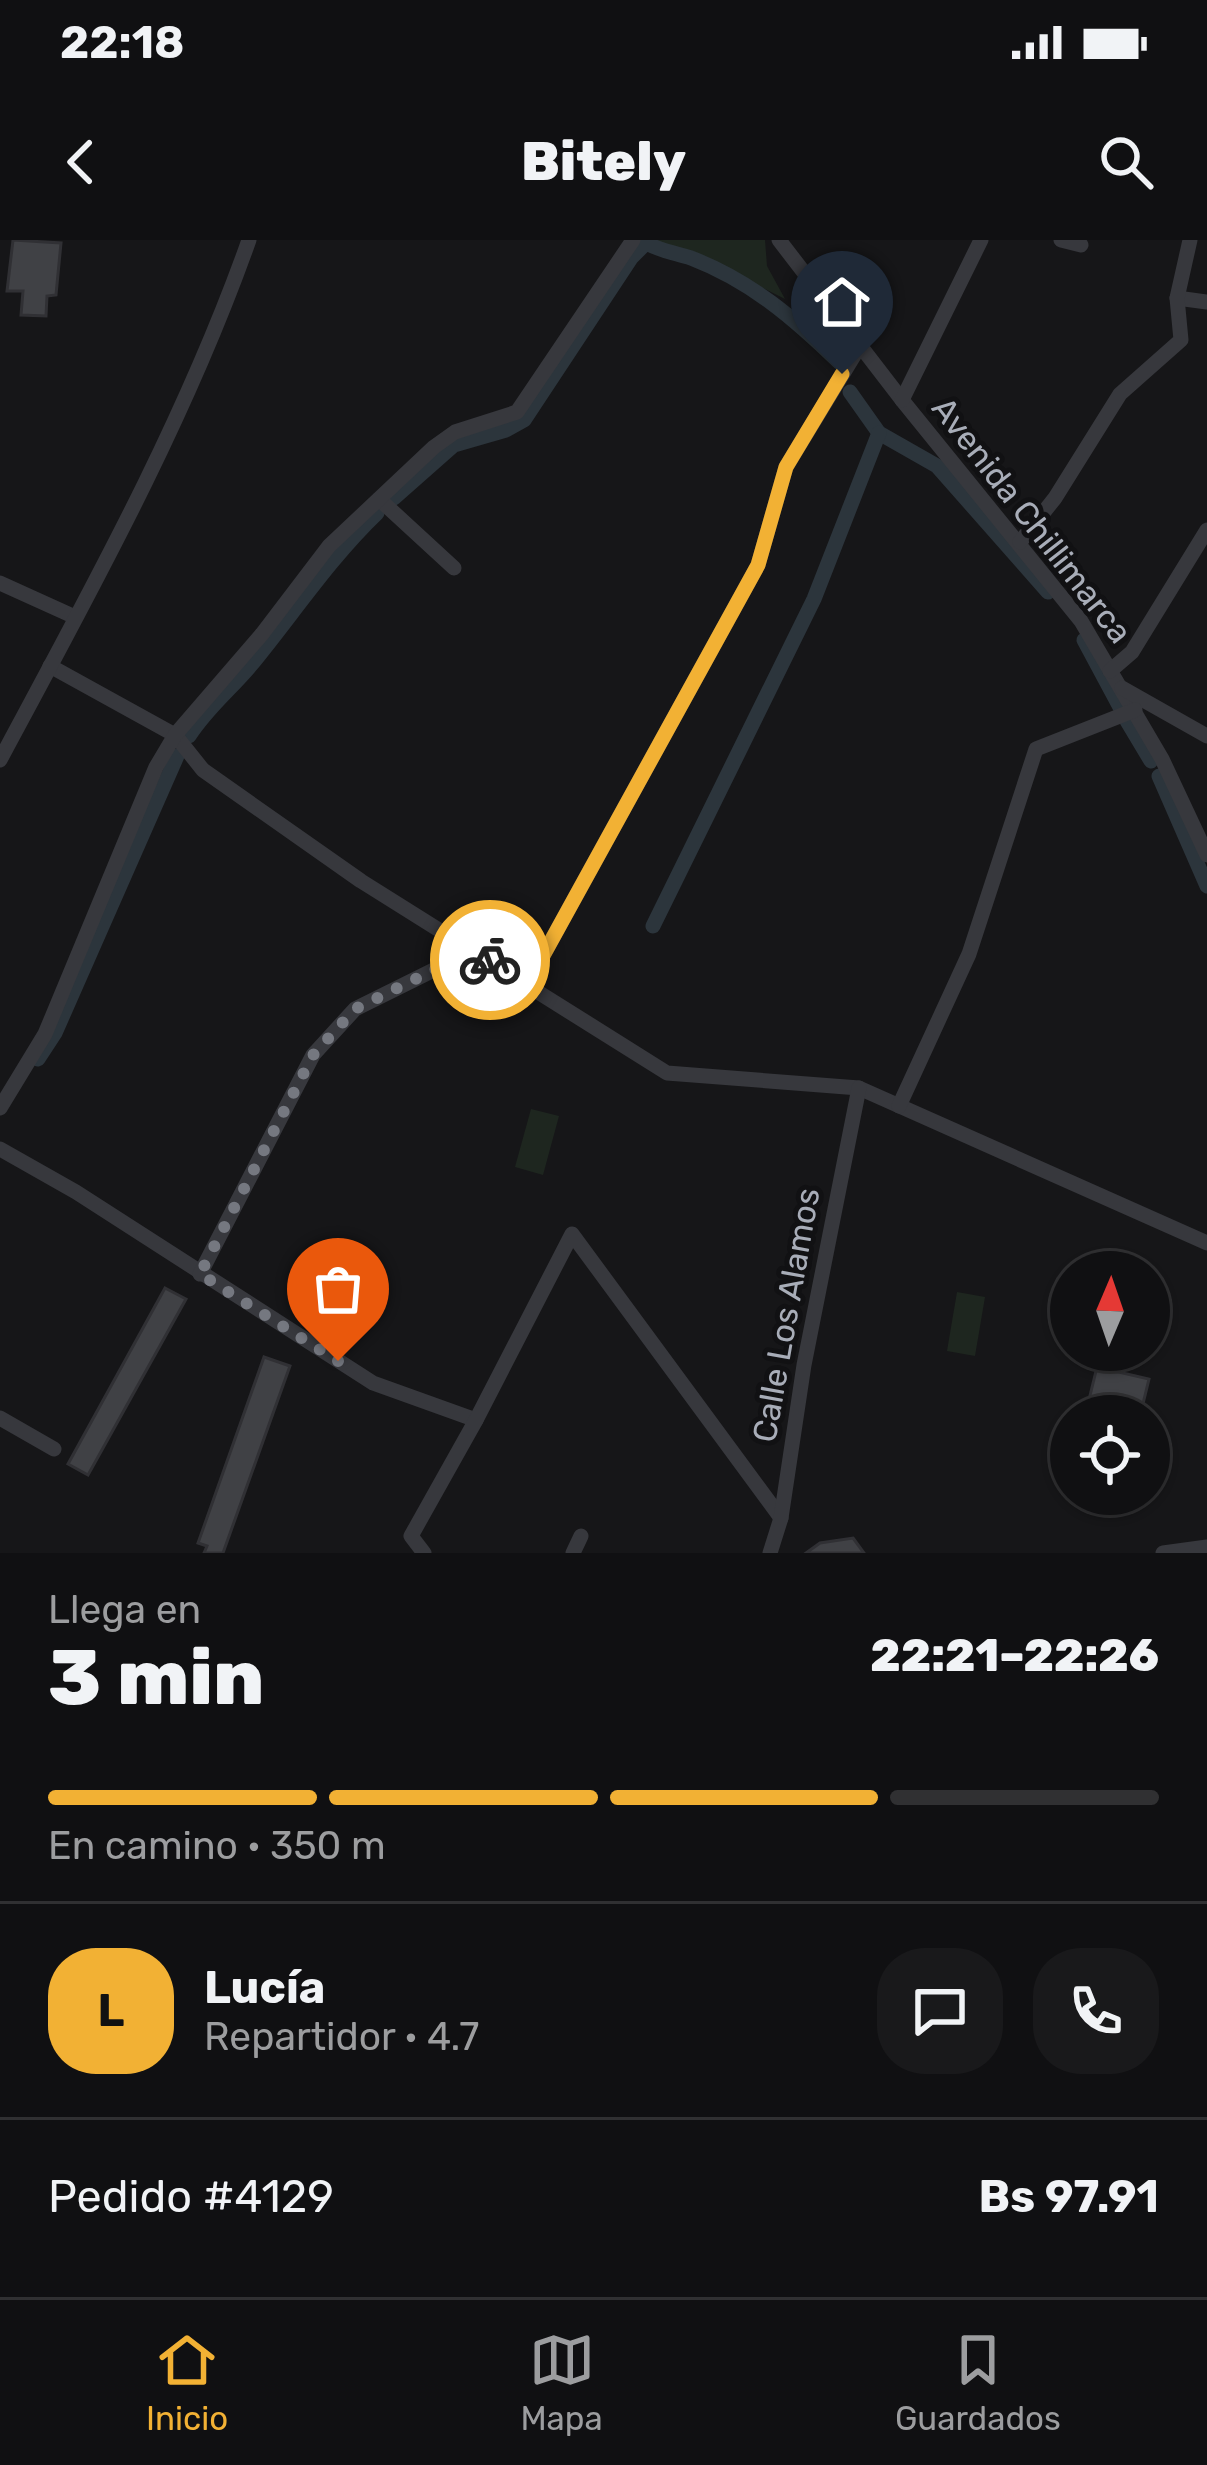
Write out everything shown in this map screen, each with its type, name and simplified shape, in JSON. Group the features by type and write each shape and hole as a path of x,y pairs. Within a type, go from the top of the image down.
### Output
{"street":[{"path":"0,760 151,469 229,299 250,240"},
{"path":"0,1108 45,1034 156,767 175,735 262,634 328,546 455,432 517,412 633,240"},
{"name":"Avenida Chillimarca","path":"779,240 1081,621 1135,710 1207,855"},
{"path":"902,400 981,240"},
{"path":"1061,240 1081,245"},
{"path":"1019,542 1055,498 1120,394 1181,340 1177,298 1190,240"},
{"path":"1177,298 1207,302"},
{"path":"528,983 758,565 786,467 861,344"},
{"path":"379,499 454,568"},
{"path":"1111,671 1132,652 1207,530"},
{"path":"0,583 75,617"},
{"path":"50,666 175,735 203,770 361,881 667,1073 860,1088 1207,1243"},
{"path":"1122,688 1207,736"},
{"path":"899,1106 969,954 1036,748 1135,710"},
{"path":"200,1274 313,1055 355,1009 474,950"},
{"name":"Calle Los Alamos","path":"770,1553 781,1518 804,1365 860,1088"},
{"path":"0,1149 76,1192 373,1383 476,1420"},
{"path":"424,1553 411,1536 572,1234 781,1518"},
{"path":"0,1418 54,1449"},
{"path":"572,1553 581,1536"},
{"path":"1163,1553 1207,1547"}],"shaded area":[{"path":"653,240 765,240 767,266 785,299 690,252"},
{"path":"531,1109 559,1116 543,1175 515,1167"},
{"path":"957,1292 985,1297 975,1356 947,1351"}],"building":[{"path":"13,240 61,243 56,295 47,296 46,316 21,315 23,291 7,291"},
{"path":"165,1288 186,1299 88,1475 68,1464"},
{"path":"264,1357 290,1366 223,1553 204,1553 207,1546 198,1543"},
{"path":"1096,1371 1149,1379 1145,1395 1090,1395"},
{"path":"853,1538 864,1553 806,1553 820,1543"}],"waterway":[{"path":"394,498 454,445 524,420 631,258 646,243 713,267 753,290 840,363"},
{"path":"850,392 879,433 937,466 1048,592"},
{"path":"653,926 814,599 879,433"},
{"path":"189,736 377,513"},
{"path":"1084,640 1121,709"},
{"path":"1127,721 1151,761"},
{"path":"38,1059 55,1033 177,756"},
{"path":"1159,776 1207,886"}],"way so far":[{"path":"338,1361 200,1274 313,1055 355,1009 474,950 490,960"}],"route":[{"path":"490,960 528,983 758,565 786,467 842,374"}]}
